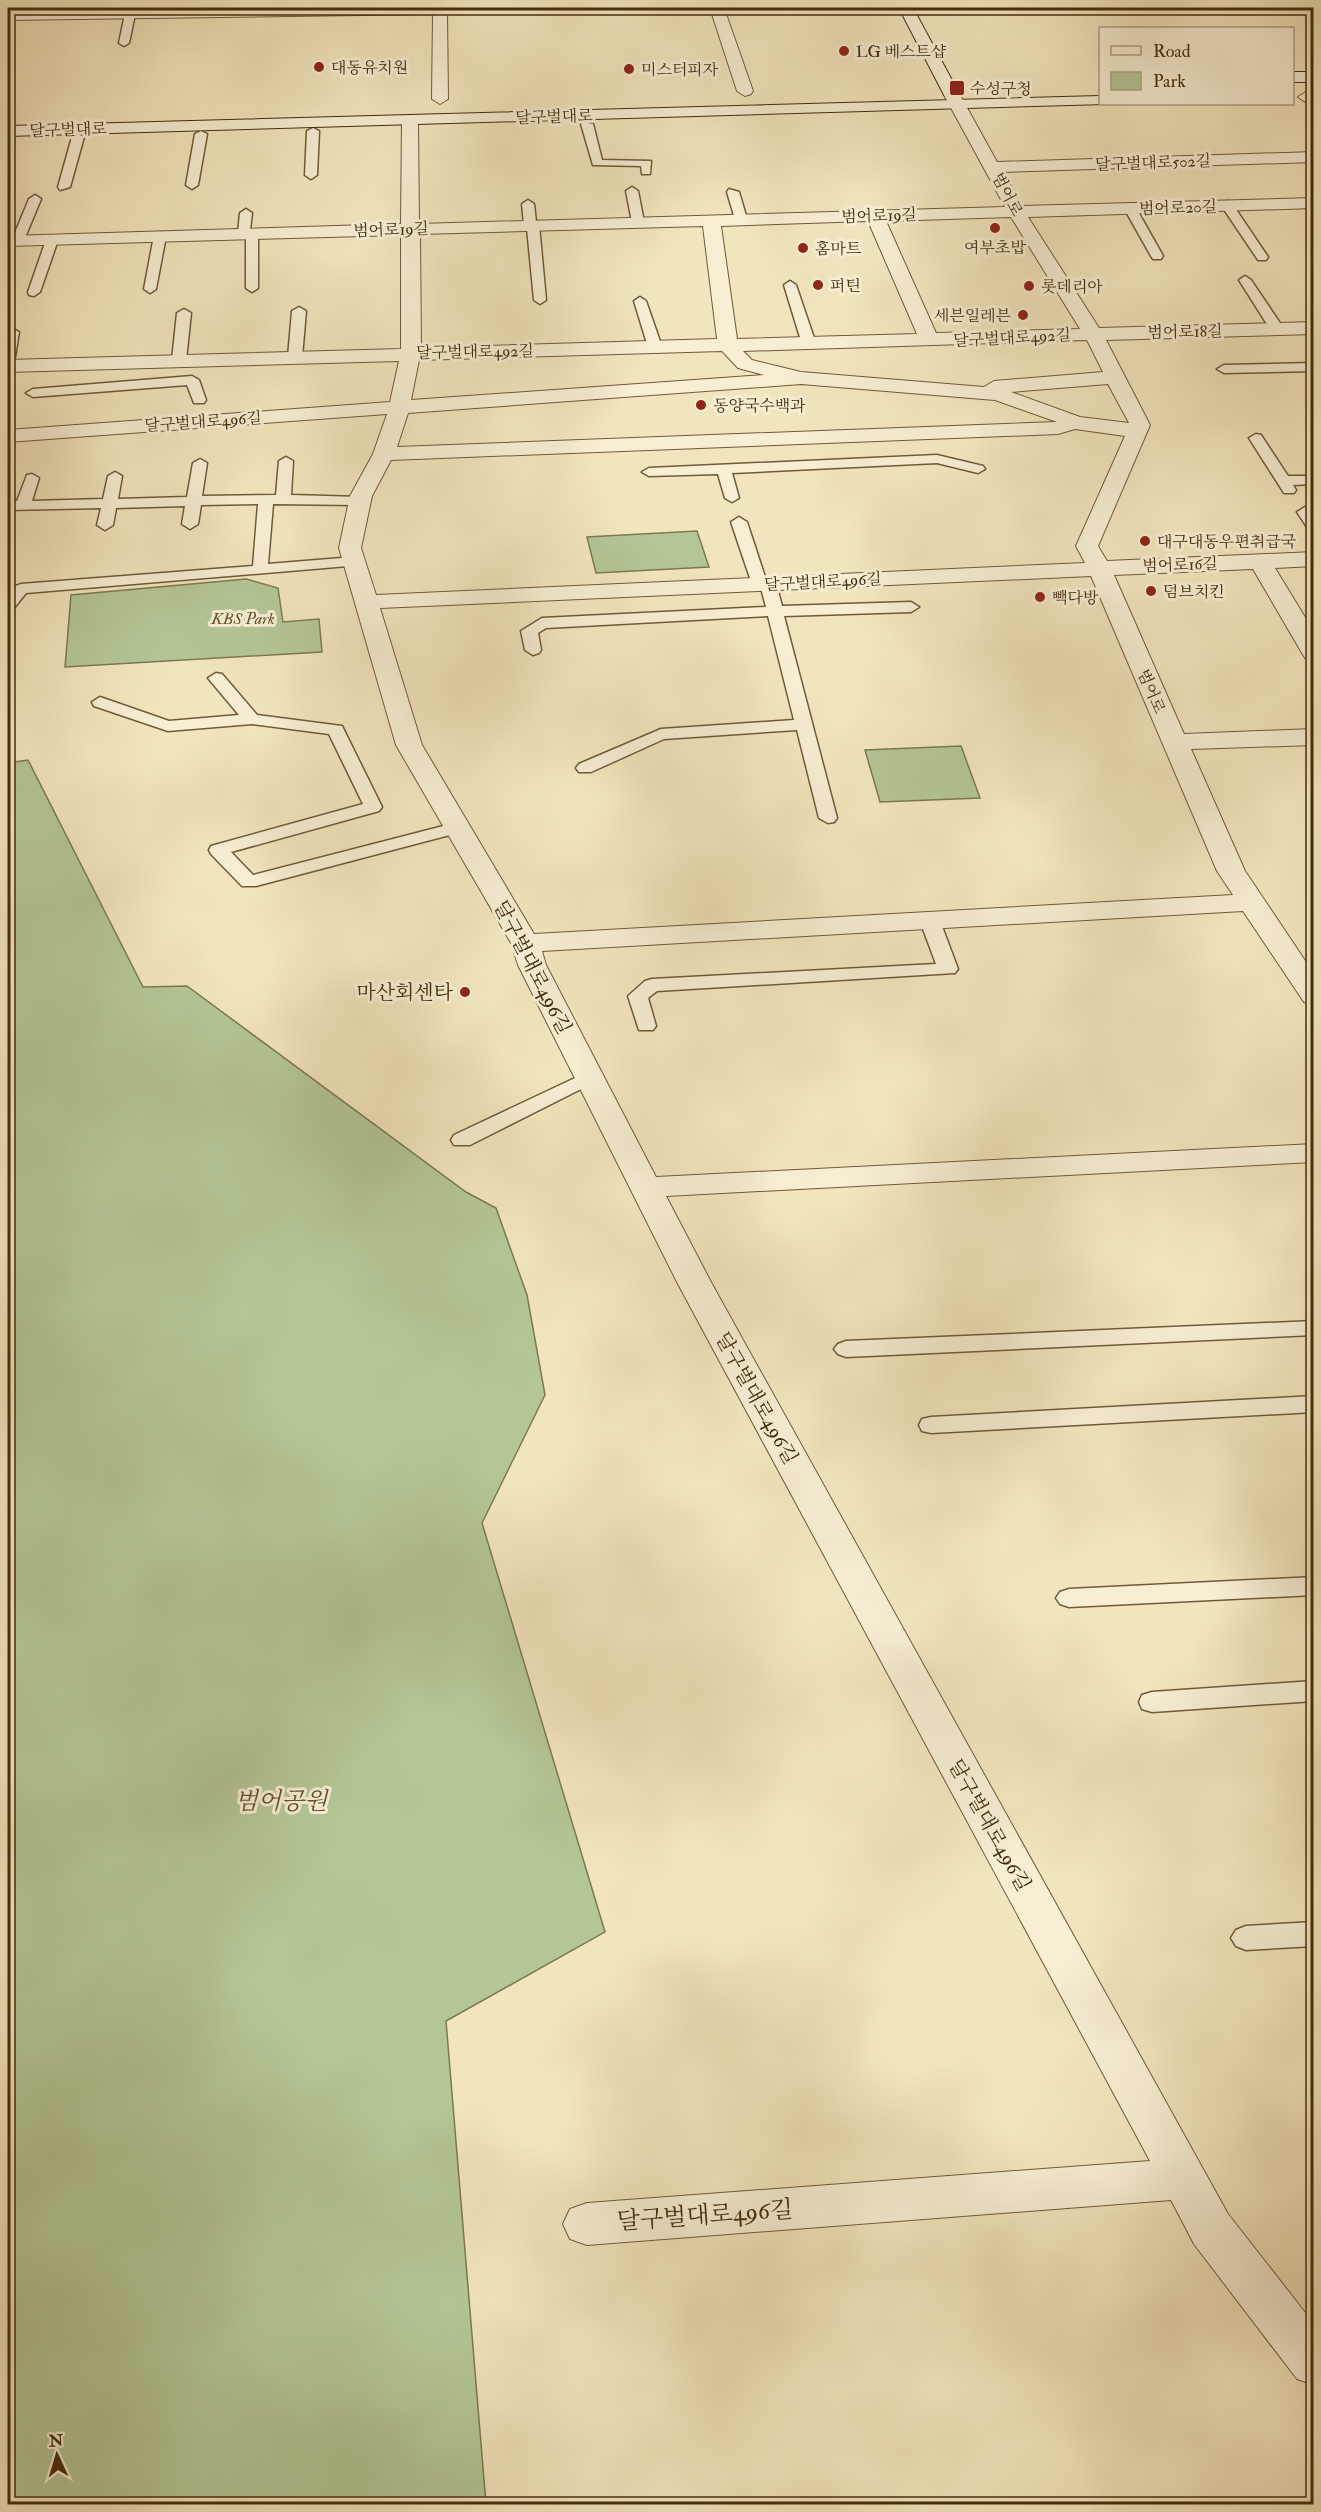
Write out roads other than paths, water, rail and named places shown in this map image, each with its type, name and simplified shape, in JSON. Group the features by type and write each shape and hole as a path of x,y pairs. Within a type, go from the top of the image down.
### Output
{"street":[{"name":"달구벌대로496길","path":"440,8 432,104 409,228 411,353 399,408 384,454 360,501 350,548 409,745 455,828 525,943 532,965 694,1284 1183,2179 1211,2229 1314,2363"},
{"path":"8,16 273,9 499,8"},
{"path":"717,8 737,75 745,91"},
{"name":"범어로","path":"906,8 1016,211 1093,334 1140,425 1087,546 1099,567 1173,742 1231,871 1249,902 1313,994"},
{"path":"1294,77 1314,77"},
{"name":"달구벌대로","path":"8,130 432,104 952,91 1099,102"},
{"name":"달구벌대로502길","path":"993,167 1314,157"},
{"name":"범어로20길","path":"1016,211 1314,203"},
{"name":"범어로19길","path":"13,240 1016,211"},
{"name":"달구벌대로492길","path":"874,215 930,341"},
{"path":"711,220 728,346"},
{"name":"범어로18길","path":"1093,334 1314,328"},
{"name":"달구벌대로492길","path":"8,366 411,353 930,341 1093,334"},
{"name":"달구벌대로496길","path":"728,346 745,364 801,378"},
{"path":"973,390 1115,377"},
{"name":"달구벌대로496길","path":"8,436 801,378 973,390 998,394 1067,418 1074,423"},
{"name":"달구벌대로496길","path":"384,454 1058,428 1074,423 1139,431"},
{"name":"범어로16길","path":"1099,567 1314,559"},
{"path":"1260,561 1314,653"},
{"name":"달구벌대로496길","path":"366,602 1099,567"},
{"path":"1173,742 1314,737"},
{"path":"525,943 1249,902"},
{"path":"646,1187 1314,1153"},
{"name":"달구벌대로496길","path":"587,2224 1183,2179"}],"lane":[{"path":"124,43 130,14"},
{"name":"달구벌대로","path":"587,124 597,163 647,163 646,172"},
{"path":"311,175 313,131"},
{"path":"192,185 201,134"},
{"name":"달구벌대로","path":"64,187 78,137"},
{"path":"632,191 638,222"},
{"path":"733,192 741,219"},
{"name":"범어로19길","path":"13,240 34,199"},
{"path":"528,204 540,300"},
{"name":"범어로20길","path":"1227,206 1262,257"},
{"name":"범어로20길","path":"1130,208 1157,256"},
{"path":"246,213 252,288"},
{"path":"150,289 160,236"},
{"path":"34,292 52,240"},
{"path":"1245,280 1277,329"},
{"path":"790,285 809,344"},
{"path":"640,301 654,347"},
{"path":"296,357 299,310"},
{"path":"179,360 184,313"},
{"path":"8,357 12,332"},
{"path":"1224,369 1314,367"},
{"path":"33,393 192,380 199,400"},
{"path":"1256,438 1286,486 1314,480"},
{"path":"649,472 937,459 978,469"},
{"path":"283,500 286,462"},
{"path":"190,524 200,463"},
{"path":"724,469 732,498"},
{"path":"105,525 115,476"},
{"path":"15,506 32,478"},
{"path":"260,570 266,500"},
{"path":"15,506 194,501 360,501"},
{"path":"1305,512 1314,527"},
{"path":"739,522 775,611 828,818"},
{"path":"8,606 21,589 354,562"},
{"path":"533,650 529,631 542,623 775,611 911,607"},
{"path":"216,678 252,719"},
{"path":"100,702 168,726 252,719 336,730 373,807 218,850 249,882 455,828"},
{"path":"585,768 661,734 804,724"},
{"path":"646,1026 638,996 652,985 948,969 930,921"},
{"path":"462,1140 590,1077"},
{"path":"846,1349 1314,1328"},
{"path":"931,1425 1314,1404"},
{"path":"1069,1598 1314,1586"},
{"path":"1152,1702 1314,1691"},
{"path":"1245,1938 1314,1934"}],"place":[{"name":"LG 베스트샵","path":"844,51"},
{"name":"대동유치원","path":"319,67"},
{"name":"미스터피자","path":"629,69"},
{"name":"수성구청","path":"957,88"},
{"name":"여부초밥","path":"995,228"},
{"name":"홈마트","path":"803,248"},
{"name":"퍼틴","path":"818,285"},
{"name":"롯데리아","path":"1029,286"},
{"name":"세븐일레븐","path":"1023,315"},
{"name":"동양국수백과","path":"701,405"},
{"name":"대구대동우편취급국","path":"1145,541"},
{"name":"덤브치킨","path":"1151,591"},
{"name":"빽다방","path":"1040,597"},
{"name":"마산회센타","path":"465,992"}],"park label":[{"name":"KBS Park","path":"243,618"},
{"name":"범어공원","path":"281,1801"}]}
